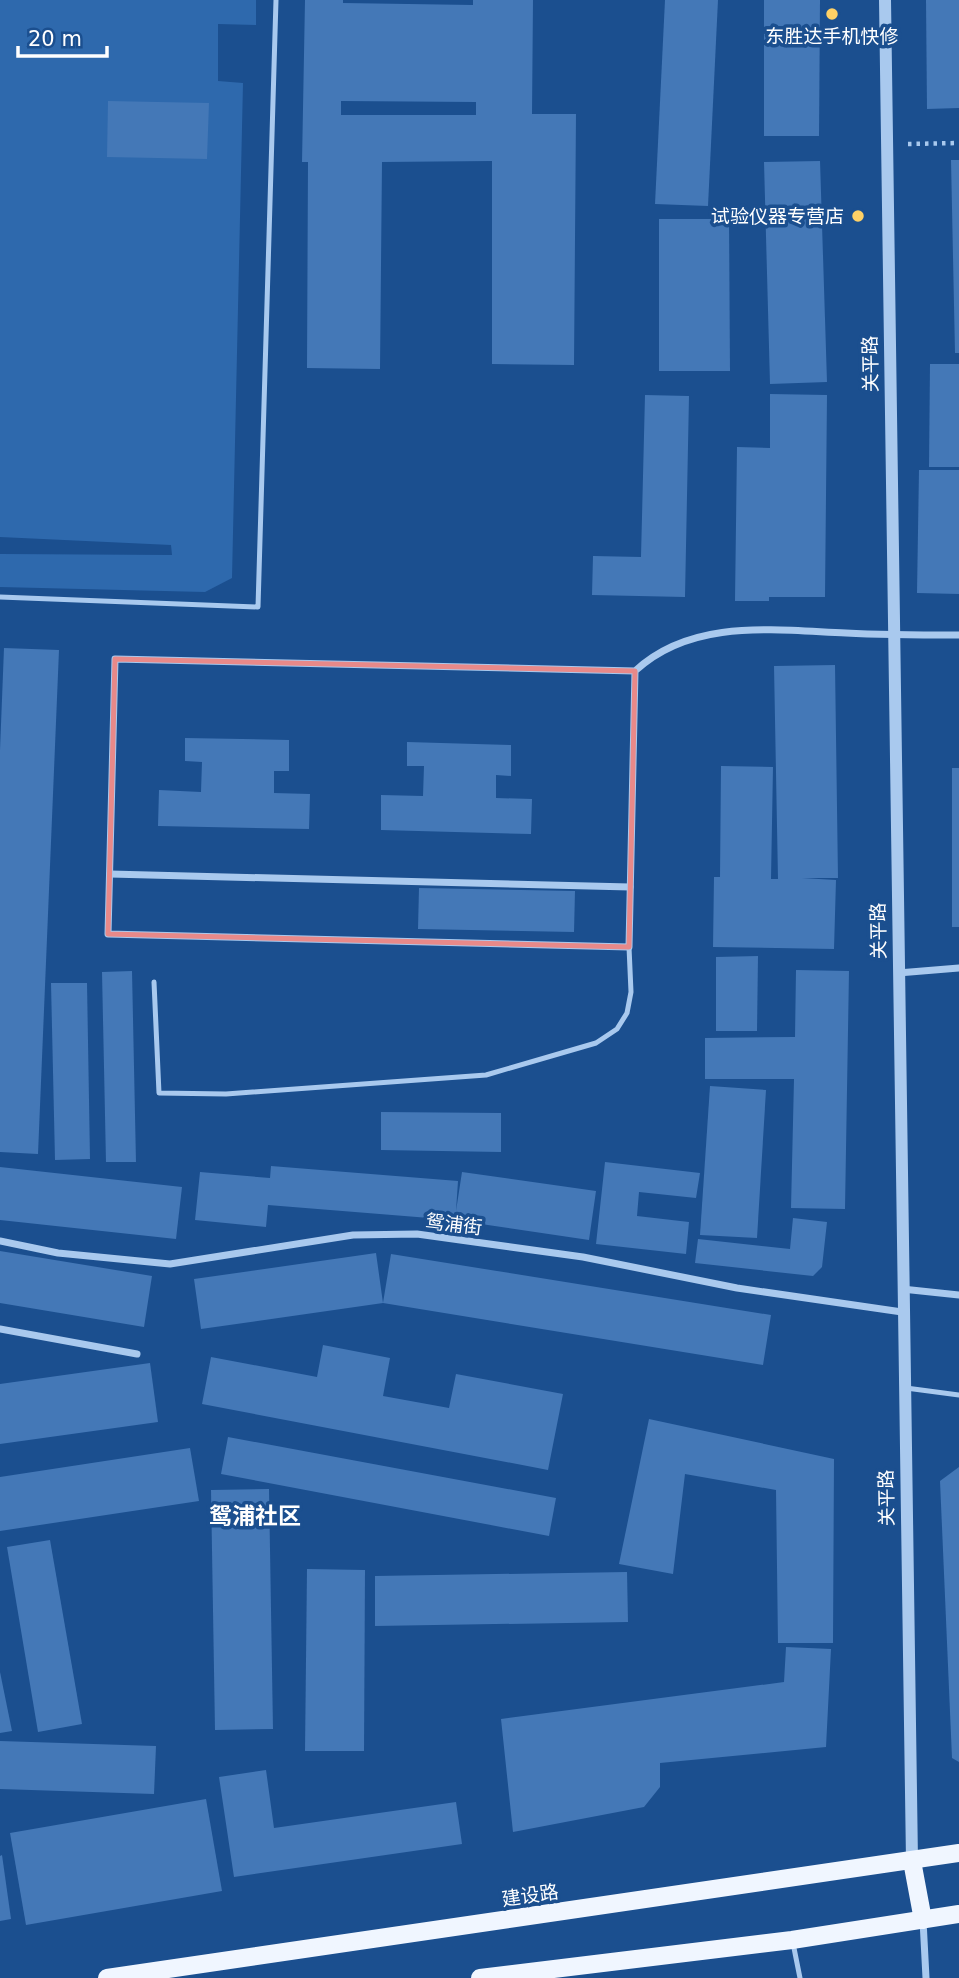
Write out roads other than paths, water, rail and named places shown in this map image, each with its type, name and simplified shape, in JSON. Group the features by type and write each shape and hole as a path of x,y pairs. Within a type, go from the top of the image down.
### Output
{"main road":[{"name":"建设路","path":"107,1978 959,1853"},
{"path":"912,1861 923,1920"},
{"path":"480,1978 792,1940 959,1914"}],"street":[{"name":"关平路","path":"885,0 903,1387 912,1861"},
{"path":"635,671 629,947 108,934 115,659 635,671 652,655 700,636 746,629 959,635"},
{"path":"110,874 630,887"},
{"path":"898,973 959,968"},
{"name":"鸳浦街","path":"0,1241 58,1253 170,1264 353,1235 417,1234 583,1257 737,1288 902,1312"},
{"path":"902,1289 959,1295"},
{"path":"0,1329 136,1354"},
{"path":"923,1920 926,1978"}],"lane":[{"path":"0,597 258,607 276,0"},
{"path":"154,982 159,1093 226,1094 473,1076 486,1075 596,1043 617,1030 627,1013 631,992 629,947"},
{"path":"903,1387 959,1395"},
{"path":"792,1940 800,1978"}],"place":[{"name":"东胜达手机快修","path":"832,14"},
{"name":"试验仪器专营店","path":"858,216"}],"district":[{"name":"鸳浦社区","path":"255,1516"}]}
